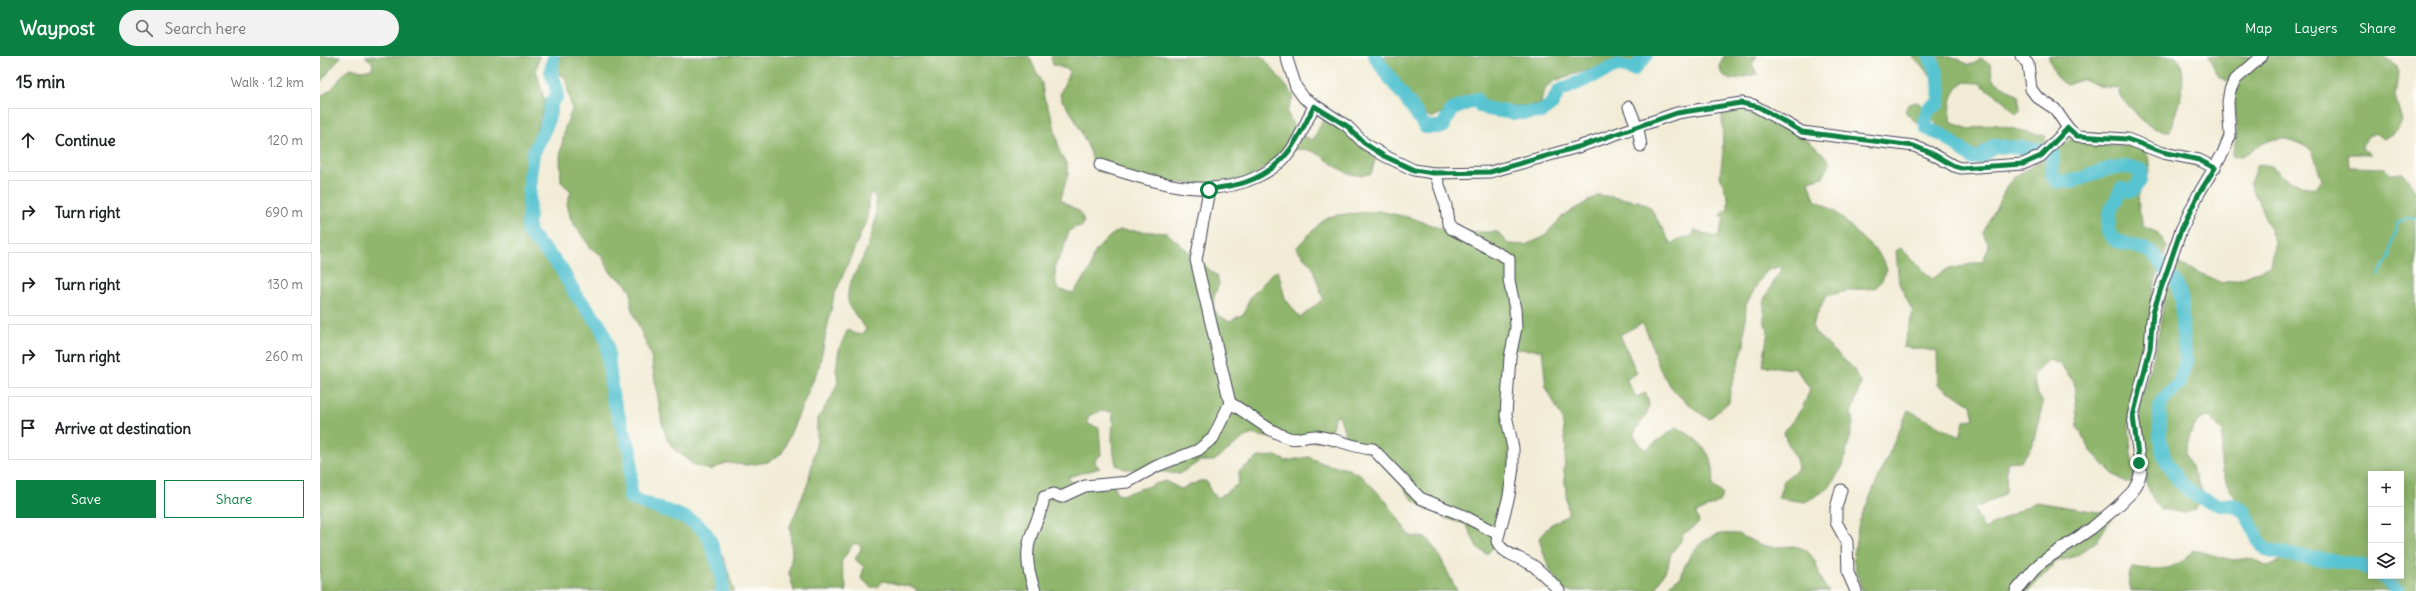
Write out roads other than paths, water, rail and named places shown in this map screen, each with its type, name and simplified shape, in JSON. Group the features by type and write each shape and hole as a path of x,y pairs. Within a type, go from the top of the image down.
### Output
{"street":[{"path":"1286,56 1299,94 1314,106 1344,123 1364,143 1384,156 1414,170 1435,173 1490,172 1578,147 1677,113 1747,103 1802,132 1914,146 1961,168 2023,164 2041,156 2068,128"},
{"path":"2021,56 2028,64 2031,88 2037,97 2055,109 2068,128 2077,136 2127,139 2163,152 2199,160 2215,168"},
{"path":"2016,591 2039,564 2092,528 2133,491 2138,482 2140,471 2133,416 2150,349 2153,312 2175,246 2198,195 2224,153 2231,132 2228,108 2230,90 2235,80 2262,56"},
{"path":"1100,165 1145,179 1186,188 1209,190 1246,182 1270,170 1292,150 1314,106"},
{"path":"1629,107 1637,126 1641,146"},
{"path":"1435,173 1444,200 1448,224 1452,229 1509,259 1509,280 1515,309 1516,328 1510,357 1506,415 1513,448 1513,467 1509,496 1498,534 1499,545 1536,568 1559,591"},
{"path":"1035,591 1027,558 1030,539 1038,521 1044,497 1054,494 1061,497 1085,486 1128,482 1157,466 1198,450 1213,438 1230,403 1196,260 1209,190"},
{"path":"1230,403 1268,428 1288,438 1294,439 1316,436 1360,448 1373,449 1420,498 1462,515 1498,534"},
{"path":"1841,490 1836,508 1836,522 1847,542 1848,573 1856,591"}],"waterway":[{"path":"553,60 554,56"},
{"path":"1375,56 1425,127 1442,127 1452,110 1476,99 1481,106 1488,109 1514,113 1542,112 1552,104 1559,91 1619,65 1633,70 1646,56"},
{"path":"1929,56 1939,79 1940,91 1938,104 1929,108 1925,120 1926,128 1944,136 1972,158 1981,157 1993,146 2038,149 2053,154 2052,176 2056,181 2077,180 2116,167 2128,167 2141,170 2140,181 2132,191 2121,189 2109,214 2108,232 2116,241 2147,250 2155,256 2177,284 2182,300 2182,327 2186,361 2179,384 2163,399 2160,406 2160,438 2164,457 2179,481 2195,496 2220,505 2233,505 2245,512 2259,541 2265,549 2285,554 2361,565 2368,568"},
{"path":"553,60 551,71 557,90 557,96 552,101 547,124 533,154 530,175 528,232 560,267 576,295 601,327 607,343 612,395 631,454 630,497 690,520 705,532 719,566 722,578 722,591"},
{"path":"2378,275 2389,258 2397,223 2409,217 2416,218"},
{"path":"2385,579 2398,591"}]}
